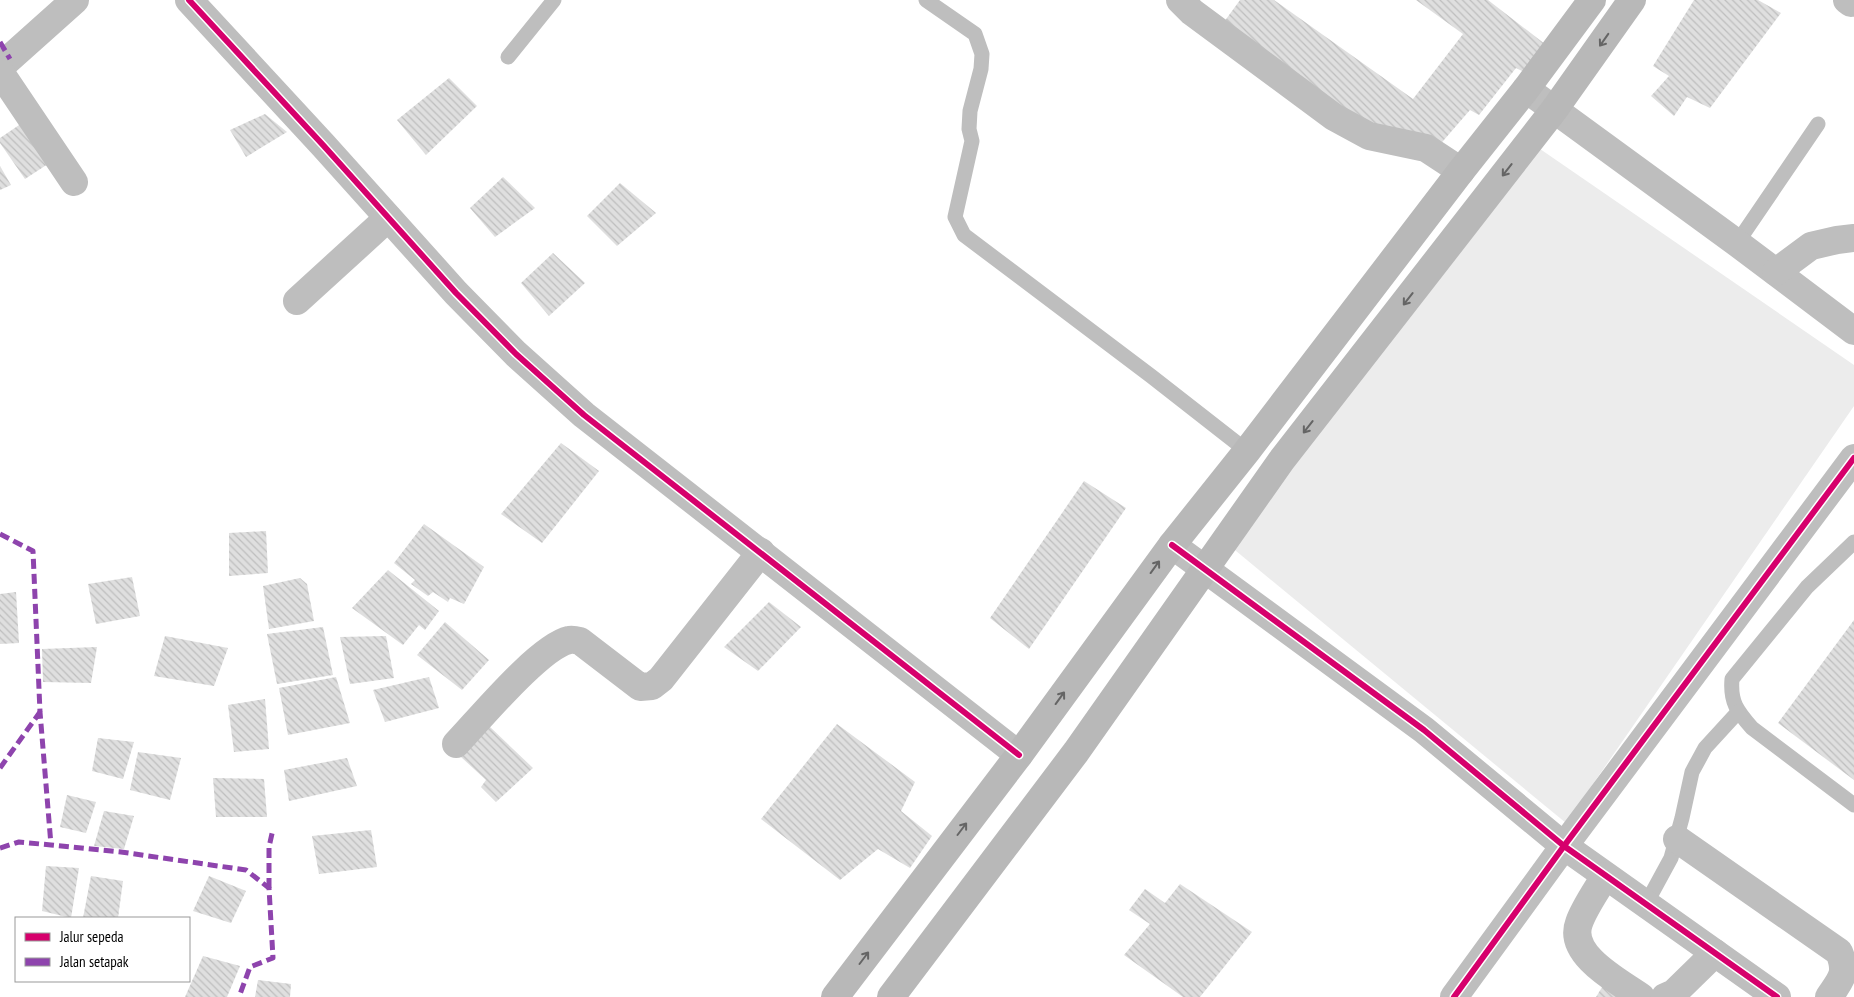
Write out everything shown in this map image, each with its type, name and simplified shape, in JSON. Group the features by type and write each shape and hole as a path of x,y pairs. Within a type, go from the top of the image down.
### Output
{"main road":[{"path":"835,997 1019,755 1172,545 1247,451 1526,89 1592,0"},
{"path":"891,997 1076,752 1281,461 1554,110 1632,0"}],"street":[{"path":"0,67 76,0"},
{"path":"189,0 323,144 456,293 516,354 577,409 1019,755"},
{"path":"1180,0 1192,12 1334,118 1368,136 1426,148 1461,171"},
{"path":"0,72 74,182"},
{"path":"1526,89 1854,331"},
{"path":"297,301 388,218"},
{"path":"1776,272 1811,246 1854,238"},
{"path":"1454,997 1564,846 1854,458"},
{"path":"1172,545 1424,730 1564,846 1777,997"},
{"path":"456,744 532,664 559,644 571,639 580,641 640,687 652,686 661,680 760,552"},
{"path":"1677,839 1839,952 1845,966 1841,980 1829,997"},
{"path":"1605,876 1578,923 1577,935 1582,951 1603,971 1641,997"},
{"path":"1664,997 1674,993 1715,953"}],"lane":[{"path":"508,57 554,0"},
{"path":"926,0 974,34 982,54 981,69 970,111 969,129 972,141 956,217 964,235 1247,451"},
{"path":"1737,243 1818,124"},
{"path":"1854,542 1807,586 1732,680 1731,694 1738,712 1752,728 1854,805"},
{"path":"1646,904 1671,858 1692,772 1705,748 1738,712"}],"shaded area":[{"path":"1527,140 1854,365 1854,406 1566,823 1230,546"}],"building":[{"path":"1240,0 1274,0 1413,99 1463,34 1416,0 1488,0 1550,48 1532,76 1516,68 1479,115 1470,110 1437,148 1377,133 1224,22"},
{"path":"1694,0 1758,0 1781,13 1710,108 1687,97 1674,116 1651,96 1669,76 1653,66"},
{"path":"449,78 477,106 426,155 397,120"},
{"path":"265,114 287,132 246,157 230,130"},
{"path":"25,121 51,162 25,179 0,143 0,138"},
{"path":"0,166 11,185 0,190"},
{"path":"503,177 535,208 495,237 470,208"},
{"path":"620,183 656,213 617,246 587,216"},
{"path":"553,253 585,283 549,316 521,283"},
{"path":"561,443 599,471 542,543 501,514"},
{"path":"1084,481 1126,508 1029,649 990,618"},
{"path":"424,524 484,567 464,604 450,598 448,602 433,592 428,596 411,584 415,580 394,563"},
{"path":"266,531 268,573 229,576 229,533"},
{"path":"388,570 439,611 425,630 419,625 403,645 352,608"},
{"path":"132,577 140,616 96,624 88,584"},
{"path":"300,578 307,584 314,621 269,629 263,586"},
{"path":"16,592 19,643 0,644 0,594"},
{"path":"769,602 801,627 758,671 724,647"},
{"path":"1854,620 1854,780 1778,723"},
{"path":"445,622 489,660 462,690 417,655"},
{"path":"323,627 333,675 277,684 267,634"},
{"path":"165,636 228,648 214,686 154,676"},
{"path":"386,636 394,678 350,684 340,637"},
{"path":"97,647 91,683 43,682 42,649"},
{"path":"336,677 350,723 288,735 279,688"},
{"path":"429,677 439,708 385,722 373,690"},
{"path":"265,699 269,749 234,752 228,705"},
{"path":"837,724 915,782 901,811 932,836 910,868 878,849 840,880 761,819"},
{"path":"489,726 533,768 496,802 481,787 486,780 461,757"},
{"path":"98,738 134,742 123,779 92,771"},
{"path":"138,752 181,758 170,800 130,790"},
{"path":"347,758 357,786 289,801 284,770"},
{"path":"213,778 264,779 267,817 216,817"},
{"path":"67,795 96,802 86,833 60,827"},
{"path":"104,811 134,816 124,849 94,846"},
{"path":"371,830 377,867 319,874 312,836"},
{"path":"46,866 79,868 71,917 42,911"},
{"path":"91,876 123,881 118,917 83,917"},
{"path":"209,876 246,891 231,923 193,911"},
{"path":"1180,884 1252,932 1200,997 1183,997 1124,955 1150,924 1129,910 1145,889 1165,903"},
{"path":"203,956 240,966 227,997 185,997"},
{"path":"258,980 291,984 290,997 255,997"},
{"path":"1604,984 1625,997 1596,997"}],"marked path":[{"path":"0,42 10,59"},
{"path":"0,534 33,551 40,712 51,845"},
{"path":"0,768 40,712"},
{"path":"269,888 269,847 273,829"},
{"path":"0,848 19,842 121,852 246,870 269,888 273,958 250,967 239,997"}],"cycle path":[{"path":"189,0 456,293 516,354 584,415 1019,755"},
{"path":"1454,997 1564,846 1854,458"},
{"path":"1172,545 1424,730 1564,846 1777,997"}]}
